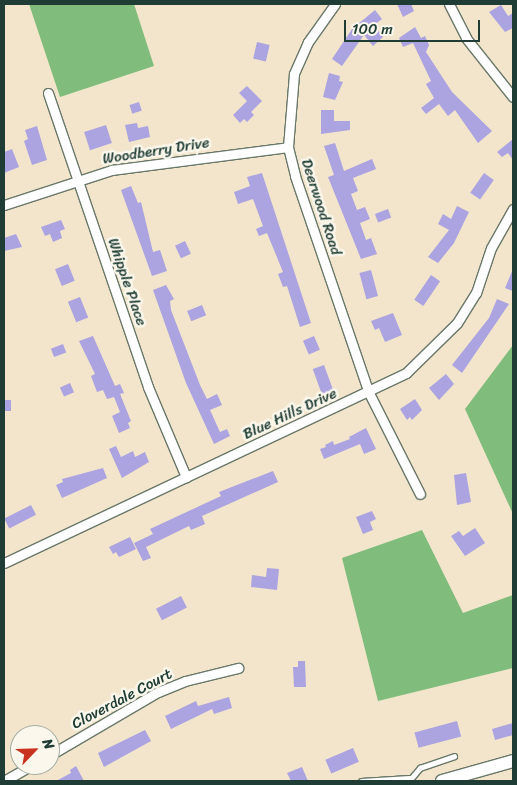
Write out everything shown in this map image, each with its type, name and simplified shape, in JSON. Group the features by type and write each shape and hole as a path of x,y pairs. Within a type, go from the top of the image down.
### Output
{"main road":[{"path":"442,781 477,777 513,761"}],"street":[{"name":"Deerwood Road","path":"335,4 308,42 294,74 288,146 294,176 369,393 420,494"},
{"path":"448,4 466,38 513,97"},
{"name":"Whipple Place","path":"48,93 148,386 186,477"},
{"name":"Woodberry Drive","path":"4,205 112,170 288,146"},
{"name":"Blue Hills Drive","path":"4,563 369,393 406,373 456,323 476,293 491,248 513,209"},
{"name":"Cloverdale Court","path":"60,749 158,692 185,681 238,668"}],"lane":[{"path":"361,781 409,780 420,768 454,756"}],"green space":[{"path":"29,4 134,4 154,66 60,97"},
{"path":"513,345 513,514 465,409"},
{"path":"422,530 463,613 513,595 513,668 378,701 342,558"}],"building":[{"path":"397,4 411,4 414,11 403,17"},
{"path":"501,5 508,16 513,13 513,28 505,32 489,12"},
{"path":"375,10 382,19 374,25 383,37 373,46 364,35 342,66 332,59 352,29"},
{"path":"415,27 421,38 425,36 429,45 426,52 452,92 492,131 478,143 455,110 448,116 439,104 426,114 421,108 434,98 426,84 431,81 413,43 403,47 399,38"},
{"path":"257,42 270,45 266,61 253,59"},
{"path":"329,73 340,76 339,81 343,82 335,100 323,97"},
{"path":"247,86 262,101 251,112 254,115 247,122 244,119 240,123 233,115 247,101 239,93"},
{"path":"139,102 142,111 132,114 129,105"},
{"path":"321,110 334,110 334,121 350,121 350,130 321,134"},
{"path":"137,123 138,128 148,126 150,137 129,142 125,125"},
{"path":"106,125 112,143 90,150 84,132"},
{"path":"37,126 47,160 32,165 24,141 28,139 25,130"},
{"path":"513,139 513,160 508,153 502,157 497,152"},
{"path":"335,143 344,171 372,159 376,169 353,178 358,191 351,194 357,210 365,207 370,219 360,223 366,240 371,238 377,254 361,259 328,177 334,175 324,146"},
{"path":"12,149 19,167 4,173 4,152"},
{"path":"262,173 311,323 300,327 287,286 283,287 278,274 283,272 267,233 259,236 256,229 263,226 253,199 238,204 234,192 250,186 247,177"},
{"path":"484,173 494,180 480,200 470,193"},
{"path":"131,186 138,203 141,202 153,252 160,250 167,271 152,276 121,190"},
{"path":"457,206 469,212 454,243 438,263 428,257 449,230 438,224 443,214 451,219"},
{"path":"388,209 391,217 378,222 375,214"},
{"path":"61,220 65,229 60,231 62,238 53,242 50,234 45,236 41,227"},
{"path":"16,234 22,247 4,251 4,238"},
{"path":"185,241 191,254 181,258 175,246"},
{"path":"68,264 75,281 62,286 55,269"},
{"path":"513,269 513,291 505,288"},
{"path":"371,270 378,296 366,299 359,273"},
{"path":"431,275 440,281 423,306 414,300"},
{"path":"166,285 174,299 170,301 171,310 200,385 207,399 217,394 222,405 210,410 220,432 227,429 230,436 214,444 186,383 153,290"},
{"path":"80,297 88,317 76,322 68,302"},
{"path":"497,299 509,304 462,373 452,365 489,318"},
{"path":"202,305 206,315 191,321 187,311"},
{"path":"393,313 402,335 385,342 379,328 375,330 371,321"},
{"path":"93,336 115,386 120,384 124,393 120,394 131,421 128,423 130,428 119,433 112,416 120,412 114,397 107,399 103,390 97,392 91,376 95,374 79,341"},
{"path":"314,336 320,350 309,354 303,341"},
{"path":"63,344 66,352 54,357 51,349"},
{"path":"324,365 333,390 322,394 313,369"},
{"path":"446,374 454,384 439,400 429,388"},
{"path":"70,383 74,392 64,397 60,387"},
{"path":"415,399 422,410 412,420 410,417 407,420 400,409"},
{"path":"4,400 11,400 11,411 4,411"},
{"path":"366,428 376,449 364,454 360,444 324,459 320,449 326,447 325,445 333,441 334,445 350,439 349,437"},
{"path":"116,446 121,457 133,451 135,457 145,452 149,462 122,478 109,449"},
{"path":"103,468 107,478 62,498 56,485 63,482 62,479"},
{"path":"273,471 278,482 202,516 205,524 191,530 189,526 146,547 151,558 143,561 134,543 153,534 150,529 221,496 219,492"},
{"path":"466,473 471,502 457,505 454,475"},
{"path":"31,505 36,515 9,528 4,519"},
{"path":"372,511 376,519 370,522 373,530 363,534 356,517"},
{"path":"475,528 485,543 465,556 451,536 459,531 463,536"},
{"path":"130,537 136,549 119,557 116,552 113,554 109,547"},
{"path":"267,568 279,569 277,590 251,587 252,575 266,577"},
{"path":"181,596 187,608 162,620 156,609"},
{"path":"298,661 305,661 306,687 294,687 293,667 298,667"},
{"path":"229,697 232,708 214,714 212,709 171,729 165,716 196,701 198,706"},
{"path":"457,721 461,736 419,748 414,732"},
{"path":"513,723 513,735 495,740 492,729"},
{"path":"145,730 151,741 104,767 98,753"},
{"path":"353,748 359,762 331,774 325,760"},
{"path":"76,766 84,781 56,781 71,773 70,770"},
{"path":"302,767 308,781 291,781 287,773"}]}
